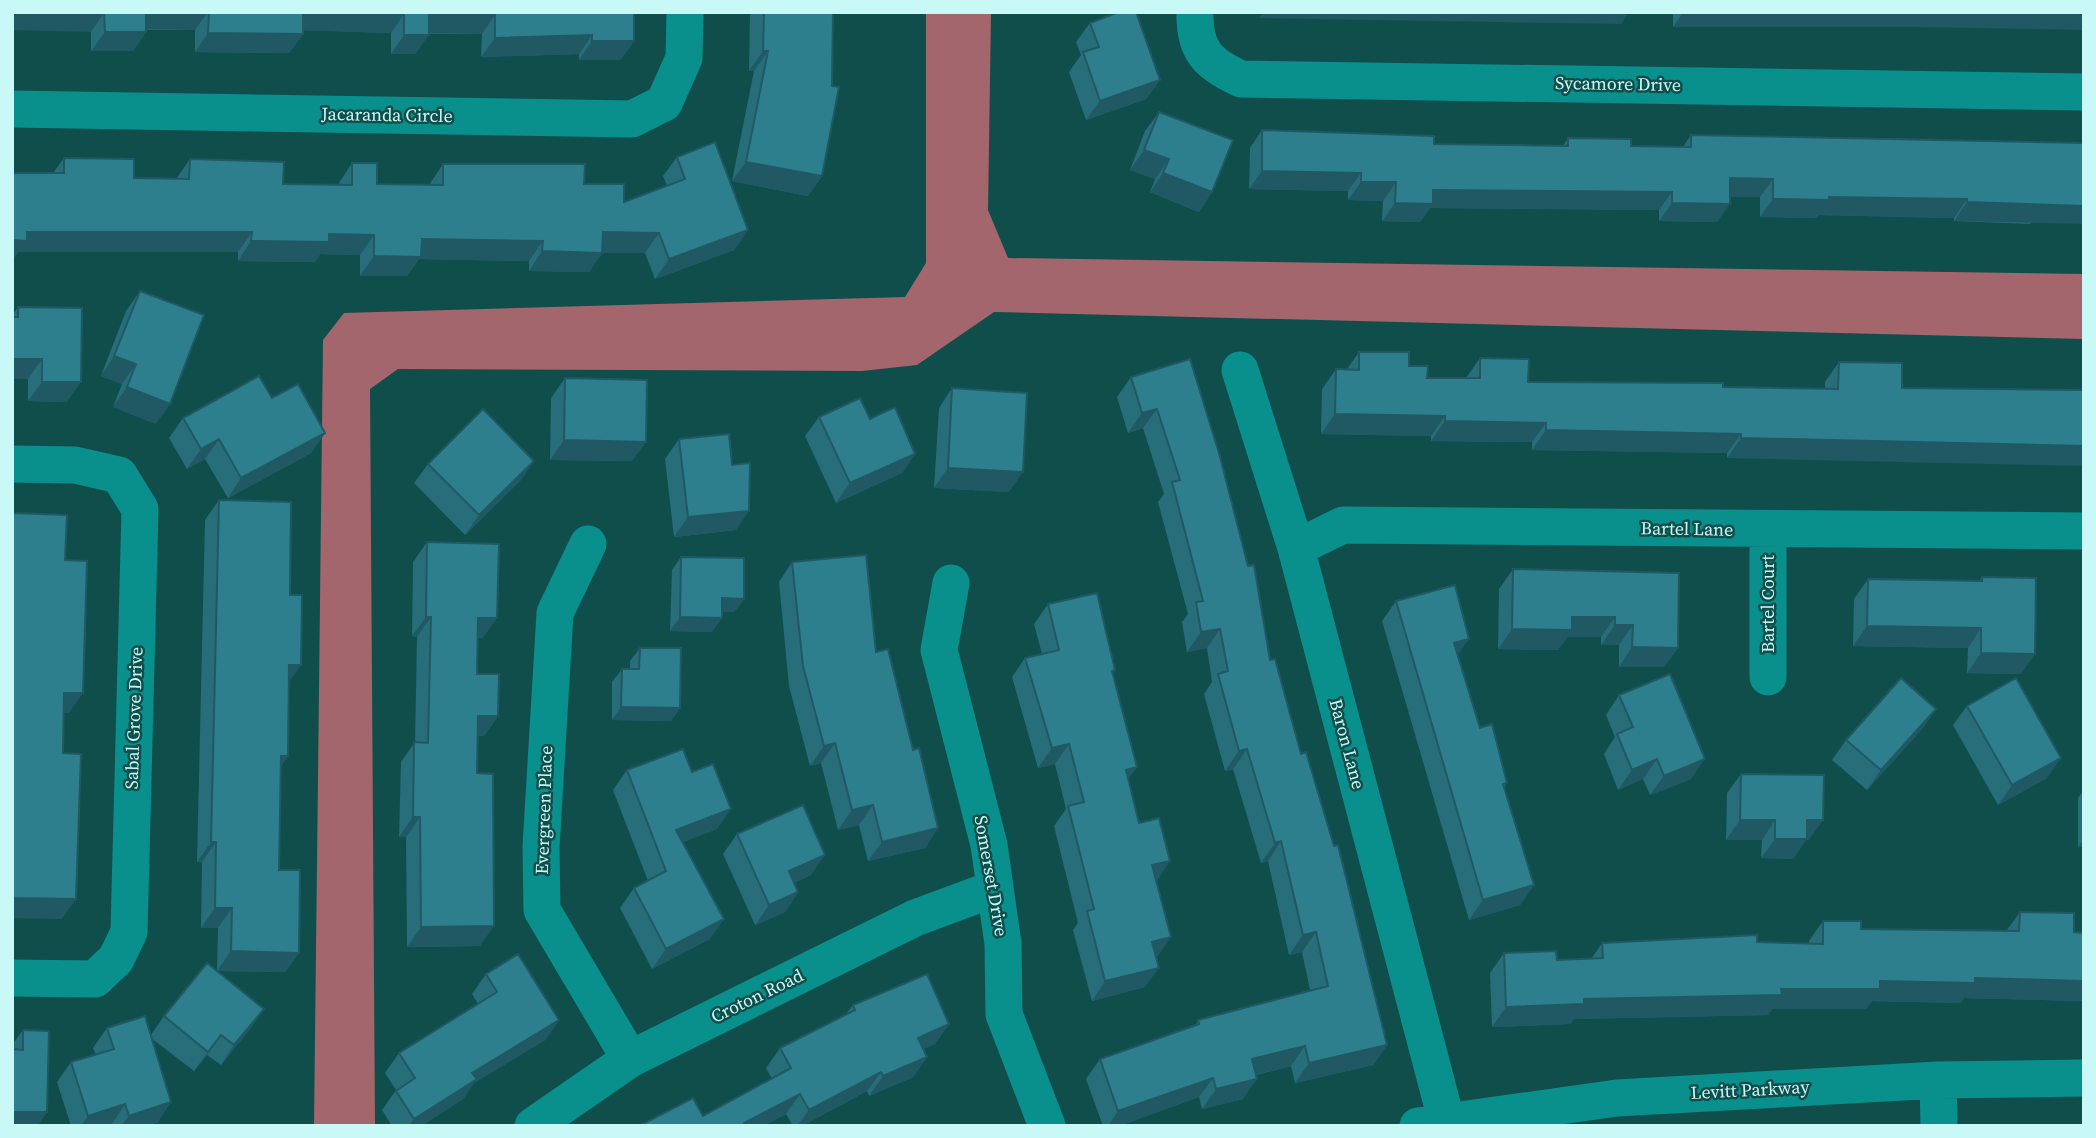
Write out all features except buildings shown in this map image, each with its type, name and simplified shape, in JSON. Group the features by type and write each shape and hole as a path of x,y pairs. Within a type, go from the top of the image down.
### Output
{"street":[{"name":"Jacaranda Circle","path":"12,109 632,119 664,103 684,58 685,12"},
{"name":"Sycamore Drive","path":"1195,12 1195,36 1213,66 1241,79 2084,92"},
{"name":"Baron Lane","path":"1240,370 1296,548 1432,1123"},
{"name":"Sabal Grove Drive","path":"12,464 75,465 119,475 140,509 129,932 116,959 96,979 12,978"},
{"name":"Bartel Lane","path":"1296,548 1343,525 2084,531"},
{"name":"Bartel Court","path":"1768,530 1768,677"},
{"name":"Evergreen Place","path":"588,544 555,613 541,847 542,910 630,1059"},
{"name":"Somerset Drive","path":"951,583 939,650 989,845 993,889 1003,944 1004,1014 1046,1126"},
{"name":"Croton Road","path":"533,1126 630,1059 915,918 993,889"},
{"name":"Levitt Parkway","path":"1432,1123 1616,1098 1938,1080 2084,1078"},
{"path":"1938,1080 1939,1126"}],"shaded area":[{"path":"926,12 991,12 988,210 1008,258 2084,274 2084,339 994,312 917,365 862,371 398,369 370,389 375,1126 314,1126 323,340 344,313 905,297 926,263"}]}
